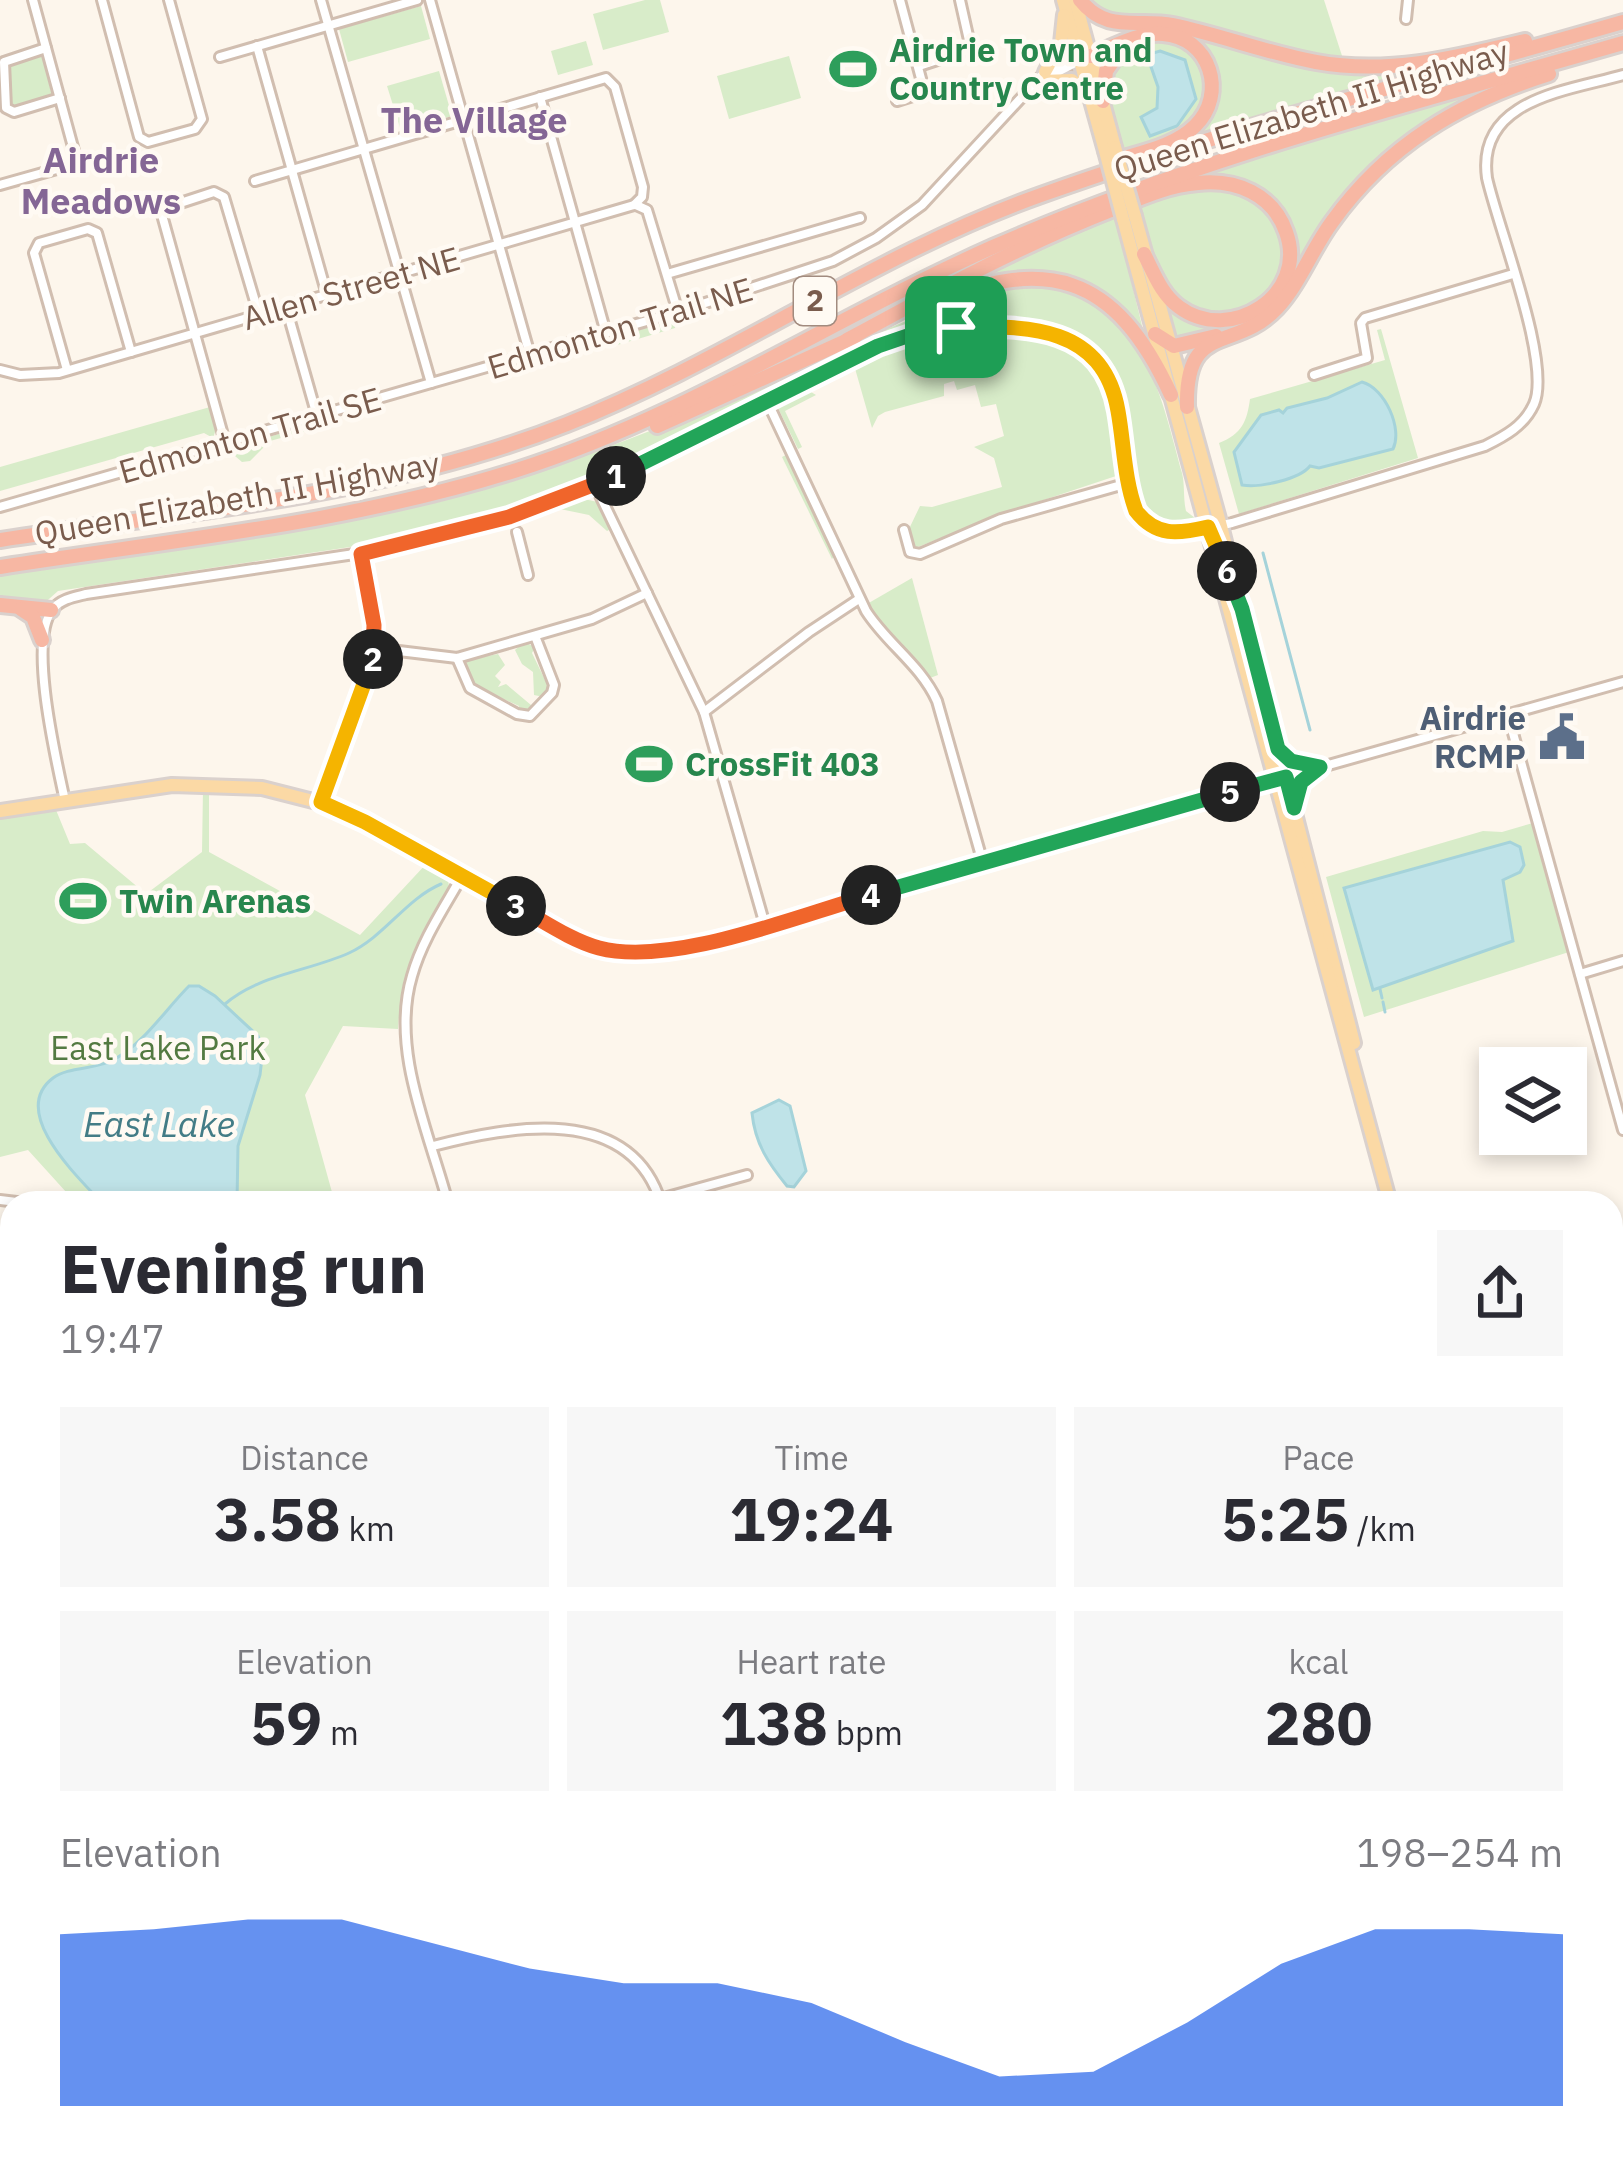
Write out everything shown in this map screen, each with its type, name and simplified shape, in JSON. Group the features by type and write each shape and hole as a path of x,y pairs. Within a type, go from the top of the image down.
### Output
{"highway":[{"path":"1071,1 1107,21 1182,27 1314,61 1389,67 1446,60 1623,20"},
{"name":"Queen Elizabeth II Highway","path":"0,540 343,488 478,454 658,385 976,220 1058,189 1623,20"},
{"path":"1084,55 1146,25"},
{"path":"878,267 974,214 1169,143 1191,130 1204,114 1213,90 1210,70 1187,42 1150,34 1084,55"},
{"path":"1097,103 1109,64 1127,41"},
{"path":"1187,407 1194,359 1212,343 1268,316 1281,303 1352,194 1414,136 1487,95 1623,47"},
{"name":"Queen Elizabeth II Highway","path":"0,567 357,511 537,463 679,405 993,248 1132,192 1218,160 1623,47"},
{"path":"847,340 1033,242 1187,184 1217,182 1257,194 1280,218 1290,245 1288,271 1273,297 1261,309 1227,321 1210,321 1182,309 1169,298 1144,254"},
{"path":"537,463 651,428 990,282 1042,278 1093,294 1126,320 1149,348 1171,395"},
{"path":"1155,334 1169,346 1236,331"},
{"path":"5,606 51,610"},
{"path":"5,606 30,614 42,640"}],"main road":[{"path":"1071,1 1171,395 1242,609 1272,745 1252,786"},
{"path":"1071,1 1063,38 1043,76 1072,80 1097,103"},
{"path":"1129,218 1144,254 1187,407 1387,1191"},
{"path":"1272,745 1291,761 1320,767"},
{"path":"1290,808 1301,782 1320,767"},
{"path":"0,811 207,784 262,788 321,802 365,822 570,935 616,952 676,950 1281,778"},
{"path":"1252,786 1290,808"}],"street":[{"path":"0,185 75,162 32,0"},
{"path":"102,0 139,137 148,142 195,129 202,119 169,0"},
{"path":"321,0 431,383"},
{"path":"220,57 417,0"},
{"path":"430,0 530,355"},
{"path":"897,100 921,91 919,66 900,0"},
{"path":"919,66 971,49 960,0"},
{"path":"1406,19 1408,0"},
{"path":"257,46 328,295"},
{"path":"46,48 4,62 6,107 14,112 60,98"},
{"name":"Edmonton Trail NE","path":"431,383 808,270 876,238 947,182 1028,89 1084,55"},
{"path":"65,801 51,743 42,640 51,610 76,596 361,554 489,522 596,487 878,346 916,333 968,327 1047,331 1087,352 1109,381 1136,511 1149,526 1172,534 1214,526 1485,446 1511,433 1532,410 1539,374 1489,186 1487,151 1496,128 1517,108 1623,75"},
{"path":"255,182 610,79 643,187 634,205 646,210 678,312"},
{"path":"540,97 606,333"},
{"path":"225,442 162,214 167,207 214,193 226,200 259,315"},
{"name":"Allen Street NE","path":"0,370 35,375 68,370 634,205"},
{"name":"Edmonton Trail NE","path":"668,274 860,218"},
{"path":"68,370 34,253 39,243 88,229 98,233 131,352"},
{"path":"1314,375 1366,358 1361,323 1365,318 1513,274"},
{"path":"286,307 317,416"},
{"name":"Edmonton Trail SE","path":"0,507 431,383"},
{"path":"767,401 860,599 883,635 925,676 938,700 982,863"},
{"path":"904,530 910,552 920,554 1000,518 1128,483"},
{"path":"596,487 704,712 765,925"},
{"path":"517,532 528,574"},
{"path":"321,802 364,690 374,648 361,554"},
{"path":"374,648 457,658 592,619 646,593"},
{"path":"704,712 808,632 860,599"},
{"path":"457,658 470,688 526,717 552,693 554,685 535,636"},
{"path":"1281,778 1623,682"},
{"path":"1508,715 1623,1130"},
{"path":"445,1191 407,1048 406,1001 417,959 462,876"},
{"path":"1580,974 1623,961"},
{"path":"433,1146 507,1130 601,1136 635,1156 657,1191"},
{"path":"693,1191 747,1175"}],"green space":[{"path":"660,0 669,32 603,50 593,14"},
{"path":"1090,0 1324,0 1344,62 1124,21"},
{"path":"421,6 430,39 348,62 339,29"},
{"path":"1184,32 1297,60 1459,62 1178,144 1216,92"},
{"path":"1163,36 1199,58 1205,68 1206,92 1197,114 1180,132 1123,151 1110,99 1112,77 1125,49"},
{"path":"586,41 593,65 558,75 551,51"},
{"path":"789,56 801,98 729,119 717,76"},
{"path":"43,57 52,96 12,106 6,68"},
{"path":"439,71 452,116 401,131 387,86"},
{"path":"1499,85 1407,136 1375,164 1281,299 1245,324 1174,340 1159,289 1192,319 1270,306 1294,246 1257,188 1178,182"},
{"path":"1187,188 1236,189 1275,219 1283,239 1283,261 1262,299 1244,311 1222,315 1198,310 1174,296 1158,273 1138,202"},
{"path":"1115,214 1144,334 1124,312 1078,283 947,289"},
{"path":"976,262 978,266 789,363 694,403"},
{"path":"1012,282 1068,289 1095,303 1134,341 1167,417 1182,473 1186,511 1195,518 1188,525 1172,528 1156,523 1145,510 1133,472 1121,393 1093,351 1077,338 1033,322 966,320 923,325 879,339 614,473 476,517 350,547 58,591 40,607 0,601 0,575 315,523 548,467 673,422 913,318"},
{"path":"676,320 675,328 614,346 612,341 616,336"},
{"path":"1381,329 1418,458 1239,514 1219,443 1242,426 1250,399 1385,360 1377,330"},
{"path":"949,335 1033,338 1078,356 1095,373 1108,397 1116,476 913,549 908,531 920,506 932,507 1002,487 994,458 974,447 1004,436 996,404 981,407 975,385 957,390 954,381 944,384 944,396 885,412 872,428 854,365 912,341"},
{"path":"806,389 816,395 785,411 802,447 798,449 778,408"},
{"path":"210,407 216,429 213,438 204,433 0,491 0,467"},
{"path":"309,425 310,430 270,441 250,461 235,456 238,446"},
{"path":"788,454 835,555 832,559 782,457"},
{"path":"579,498 598,502 611,529 607,531 589,515 560,509 561,504"},
{"path":"912,578 938,675 930,678 867,604"},
{"path":"524,642 535,647 532,653 545,680 550,680 551,690 544,697 534,695 533,672 515,650"},
{"path":"498,654 505,665 495,676 501,682 498,687 506,684 531,705 529,714 471,684 466,660"},
{"name":"East Lake Park","path":"203,789 209,789 209,852 360,935 427,863 448,879 449,887 409,973 398,1029 343,1026 305,1095 332,1191 65,1191 28,1150 0,1157 0,818 56,810 70,844 85,843 146,894 202,852"},
{"path":"1533,823 1569,952 1364,1017 1326,877 1483,831 1502,832"}],"water":[{"path":"1160,51 1185,60 1196,99 1177,126 1150,136 1141,117 1157,108 1158,87 1149,61"},
{"path":"1362,382 1378,392 1390,410 1396,431 1393,449 1319,468 1310,466 1279,482 1242,485 1234,452 1261,415 1283,413"},
{"path":"1510,842 1520,847 1524,865 1503,880 1513,941 1373,990 1344,888"},
{"name":"East Lake","path":"189,986 199,986 258,1036 263,1049 260,1075 238,1146 237,1191 91,1191 52,1144 38,1108 41,1092 60,1074 108,1062 145,1035"},
{"path":"779,1100 790,1106 806,1171 794,1187 787,1186 769,1161 752,1113"}],"waterway":[{"path":"1263,553 1310,730"},
{"path":"225,1004 253,986 362,946 441,884"},
{"path":"1380,989 1382,998"},
{"path":"1383,1002 1385,1012"}],"place":[{"name":"Airdrie Town and Country Centre","path":"853,69"},
{"name":"Airdrie RCMP","path":"1562,737"},
{"name":"CrossFit 403","path":"649,764"},
{"name":"Twin Arenas","path":"83,901"}],"district":[{"name":"The Village","path":"474,120"},
{"name":"Airdrie Meadows","path":"101,180"}],"route":[{"path":"956,327 1047,331 1079,346 1102,368 1117,401 1136,511 1149,526 1164,532 1208,527 1242,609 1278,749 1291,761 1320,767 1301,782 1294,808 1286,777 684,949 646,954 590,945 321,802 372,662 374,625 361,554 509,517 596,487 878,346 916,333 956,327"}]}
